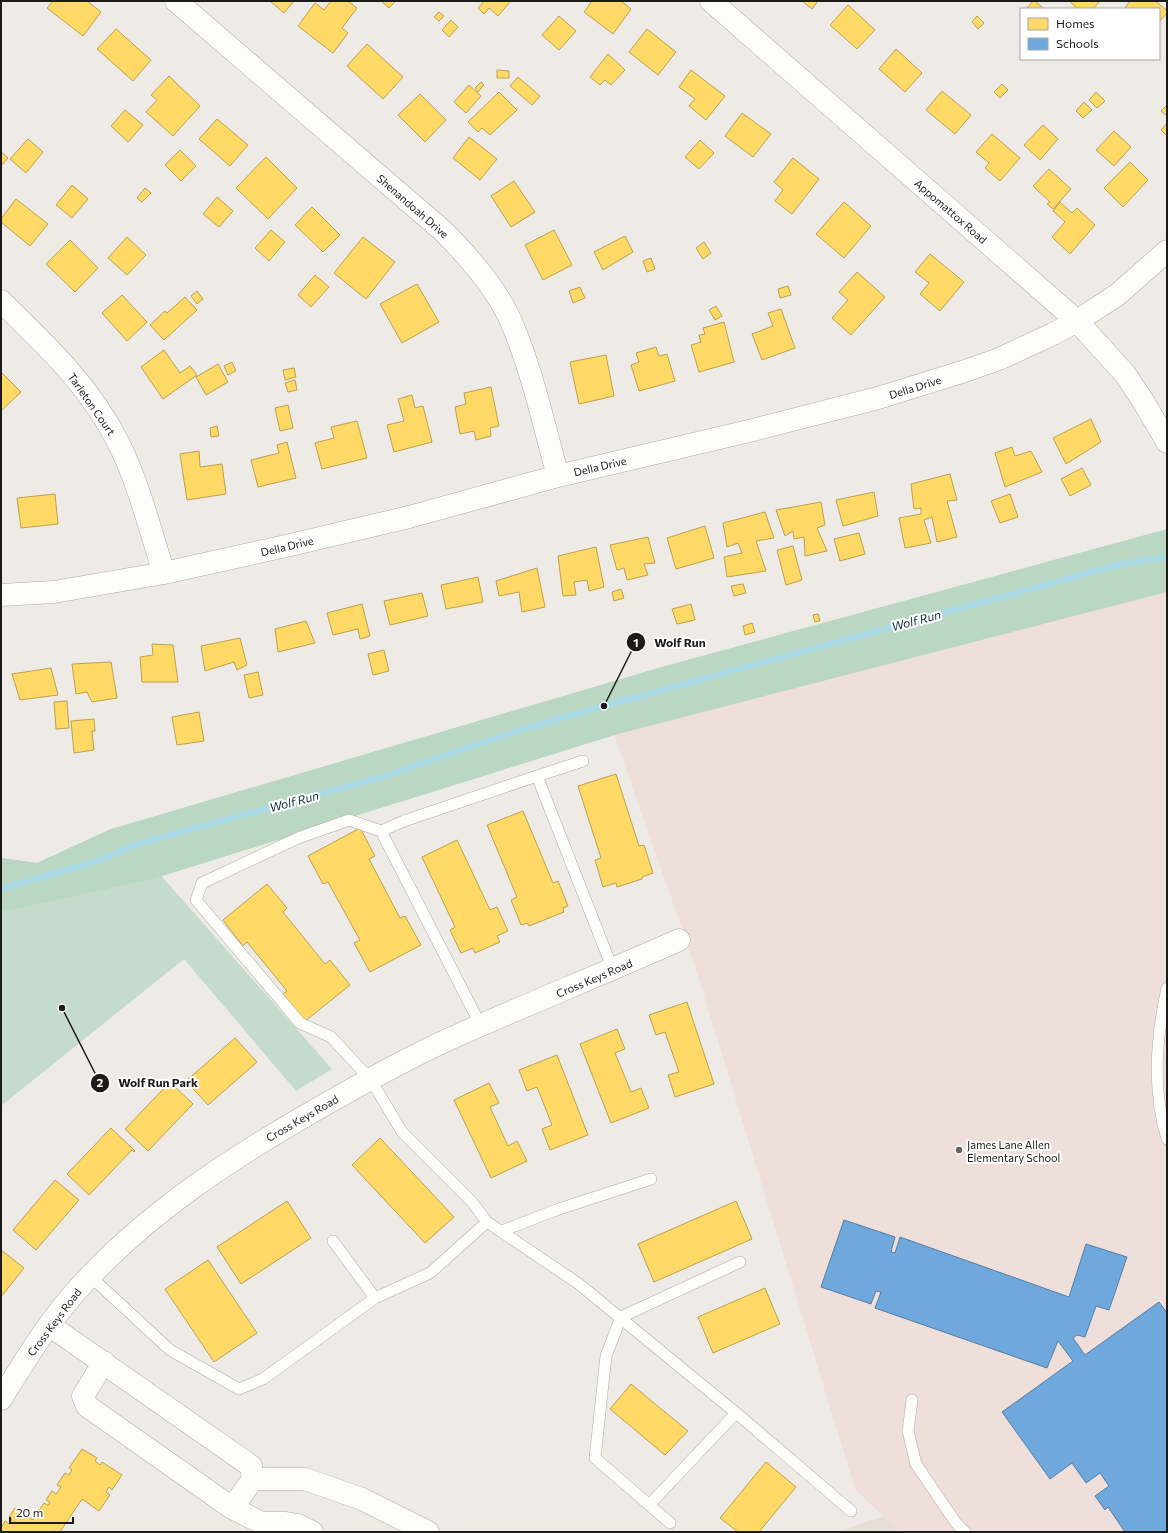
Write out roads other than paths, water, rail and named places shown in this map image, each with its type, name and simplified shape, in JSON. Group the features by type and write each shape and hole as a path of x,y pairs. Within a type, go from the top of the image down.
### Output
{"street":[{"name":"Shenandoah Drive","path":"176,1 442,231 468,256 490,285 513,325 528,370 558,476"},
{"name":"Appomattox Road","path":"711,1 1077,321 1125,374 1143,400 1167,442"},
{"name":"Della Drive","path":"1,596 54,592 164,573 409,517 558,476 753,430 878,398 965,372 1038,342 1077,321 1117,294 1167,250"},
{"name":"Tarleton Court","path":"1,301 54,353 80,384 107,422 130,469 164,573"},
{"name":"Cross Keys Road","path":"1,1398 49,1325 90,1276 115,1250 157,1215 224,1164 285,1127 454,1037 613,970 679,940"},
{"path":"49,1325 251,1466 253,1479 232,1508"},
{"path":"104,1362 83,1396 87,1406 232,1508 262,1523 286,1523 298,1525 312,1532"},
{"path":"253,1479 305,1479 362,1499 428,1532"}],"lane":[{"path":"583,761 404,821 381,831 349,820 298,838 202,883 196,900 300,1022 331,1036 371,1080 402,1132 472,1202 487,1222 579,1284 621,1317 851,1511"},
{"path":"538,776 613,970"},
{"path":"381,831 481,1026"},
{"path":"1167,988 1156,1057 1156,1091 1167,1139"},
{"path":"502,1231 556,1210 651,1179"},
{"path":"90,1276 170,1350 240,1389 262,1379 375,1298 430,1273 487,1222"},
{"path":"333,1241 375,1298"},
{"path":"670,1523 594,1458 606,1356 621,1317 740,1262"},
{"path":"912,1400 908,1431 916,1464 956,1523 964,1532"},
{"path":"649,1505 736,1413"}],"waterway":[{"name":"Wolf Run","path":"1,889 97,861 134,845 385,776 523,729 1121,564 1167,557"}],"place":[{"name":"Wolf Run","path":"604,706"},
{"name":"Wolf Run Park","path":"62,1008"},
{"name":"James Lane Allen Elementary School","path":"959,1150"}]}
